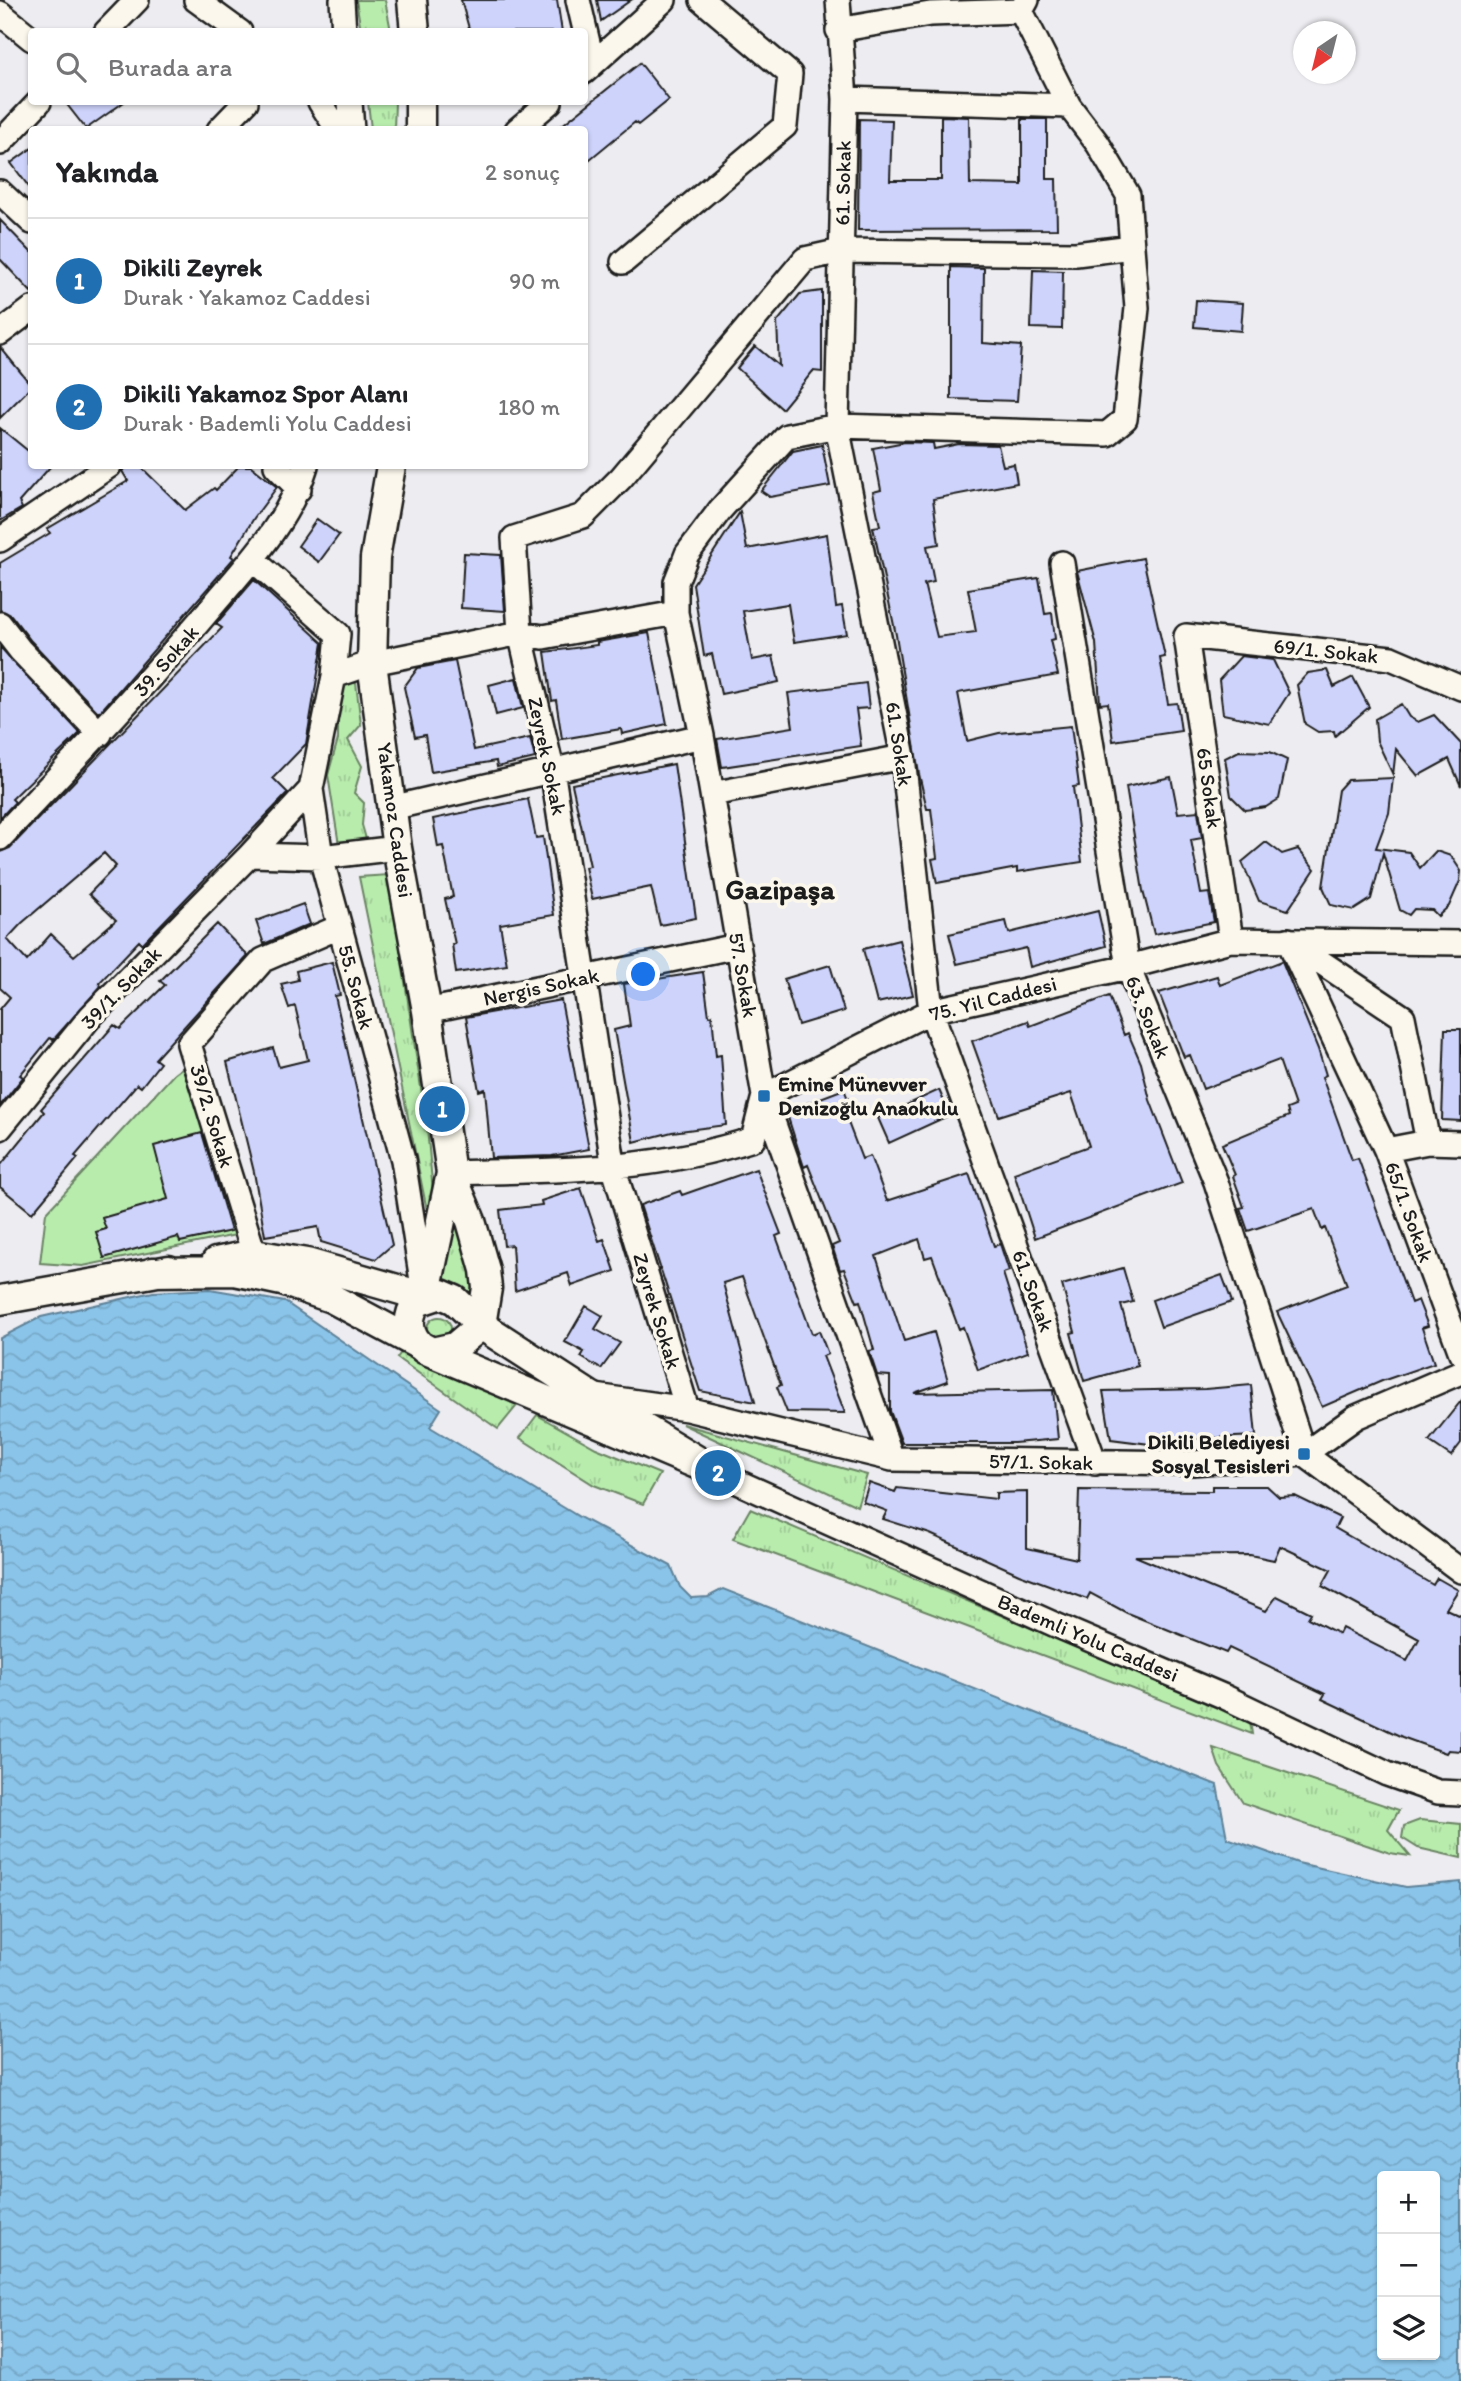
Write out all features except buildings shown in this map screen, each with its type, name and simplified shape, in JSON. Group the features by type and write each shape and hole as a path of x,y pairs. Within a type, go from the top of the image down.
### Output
{"main road":[{"path":"412,0 415,28"},
{"path":"420,105 420,126"},
{"name":"Yakamoz Caddesi","path":"390,469 375,558 372,663 397,848 427,1011 451,1173"},
{"path":"451,1173 471,1221 485,1270 487,1288 469,1322 448,1351 425,1349 412,1336 409,1327 412,1310 425,1297 451,1173"},
{"path":"0,1300 254,1254 307,1264 425,1297 448,1296 469,1322 718,1473"},
{"path":"153,1272 234,1271 282,1281 331,1298 425,1349 718,1473"}],"street":[{"path":"110,28 137,0"},
{"path":"196,0 234,28"},
{"path":"342,0 344,28"},
{"path":"578,0 583,28"},
{"path":"589,68 664,0"},
{"path":"623,262 785,126 790,74 702,0"},
{"name":"61. Sokak","path":"838,0 838,30 845,99 836,426 866,559 903,757 931,1011 1095,1463"},
{"path":"838,30 930,14 1024,6"},
{"name":"57. Sokak","path":"892,1460 764,1096 702,736 676,613 676,582 687,554 720,510 787,436 836,426 1107,434 1125,419 1137,307 1128,195 1098,144 1069,106 1024,6"},
{"path":"0,13 28,35"},
{"path":"845,99 1069,106"},
{"path":"0,143 35,105"},
{"path":"223,126 243,105"},
{"path":"322,105 335,126"},
{"path":"350,105 352,126"},
{"path":"522,126 546,105"},
{"path":"0,192 28,218"},
{"path":"841,251 1076,254 1132,247"},
{"name":"Zeyrek Sokak","path":"687,1409 614,1169 552,769 520,633 514,537 583,516 621,478 805,260 841,251"},
{"path":"0,333 28,312"},
{"path":"0,540 106,469"},
{"path":"279,469 299,489"},
{"name":"39. Sokak","path":"0,838 144,688 253,559 299,489 305,469"},
{"name":"55. Sokak","path":"253,559 338,634 334,676 311,789 321,857 403,1160 425,1297"},
{"name":"63. Sokak","path":"1062,563 1128,967 1216,1182 1304,1454"},
{"path":"334,676 372,663 520,633 543,637 676,613"},
{"path":"0,624 20,650 100,734"},
{"name":"69/1. Sokak","path":"1186,636 1391,658 1461,688"},
{"name":"65 Sokak","path":"1186,636 1231,940"},
{"path":"391,808 702,736"},
{"path":"712,794 903,757"},
{"name":"39/1. Sokak","path":"0,1128 92,1016 311,789"},
{"path":"250,855 321,857 397,848"},
{"name":"39/2. Sokak","path":"254,1254 189,1044 263,960 339,927"},
{"name":"75. Yil Caddesi","path":"764,1096 931,1011 1128,967 1231,940 1461,943"},
{"path":"1288,940 1403,1017 1428,1142"},
{"name":"65/1. Sokak","path":"1288,940 1386,1150 1461,1353"},
{"name":"Nergis Sokak","path":"427,1011 737,946"},
{"path":"451,1173 614,1169 705,1155 753,1139 764,1096"},
{"path":"1386,1150 1428,1142 1461,1143"},
{"path":"1461,1372 1356,1417 1304,1454 1461,1571"},
{"name":"57/1. Sokak","path":"589,1395 687,1409 892,1460 1193,1463 1304,1454"},
{"name":"Bademli Yolu Caddesi","path":"718,1473 1058,1626 1224,1696 1387,1774 1438,1791 1461,1793"}],"green space":[{"path":"356,0 385,0 390,28 361,28"},
{"path":"368,105 395,105 394,126 371,126"},
{"path":"338,683 356,683 361,725 348,740 362,766 354,793 364,803 362,825 366,839 339,845 328,775 338,739"},
{"path":"389,875 427,1128 436,1225 430,1225 359,877"},
{"path":"190,1062 236,1235 83,1266 40,1263 46,1213 174,1074"},
{"path":"454,1203 477,1283 468,1300 436,1285"},
{"path":"439,1317 447,1321 451,1329 447,1337 439,1341 431,1337 427,1329 431,1321"},
{"path":"405,1347 519,1403 498,1429 397,1358"},
{"path":"537,1415 596,1448 660,1474 643,1504 594,1485 520,1438"},
{"path":"682,1424 867,1475 857,1506"},
{"path":"750,1509 1250,1721 1252,1734 733,1539"},
{"path":"1213,1748 1399,1810 1388,1830 1410,1856 1390,1853 1243,1803 1219,1766"},
{"path":"1420,1820 1461,1824 1461,1858 1418,1848 1402,1838 1404,1826"}],"water":[{"path":"210,1289 285,1302 441,1409 430,1427 581,1518 671,1566 680,1587 691,1598 708,1597 723,1589 1217,1785 1227,1838 1298,1863 1406,1887 1461,1882 1461,2381 0,2381 0,1338 41,1317 153,1292"}],"place":[{"name":"Emine Münevver Denizoğlu Anaokulu","path":"764,1096"},
{"name":"Dikili Zeyrek","path":"442,1109"},
{"name":"Dikili Belediyesi Sosyal Tesisleri","path":"1304,1454"},
{"name":"Dikili Yakamoz Spor Alanı","path":"718,1473"}],"district":[{"name":"Gazipaşa","path":"780,889"}]}
